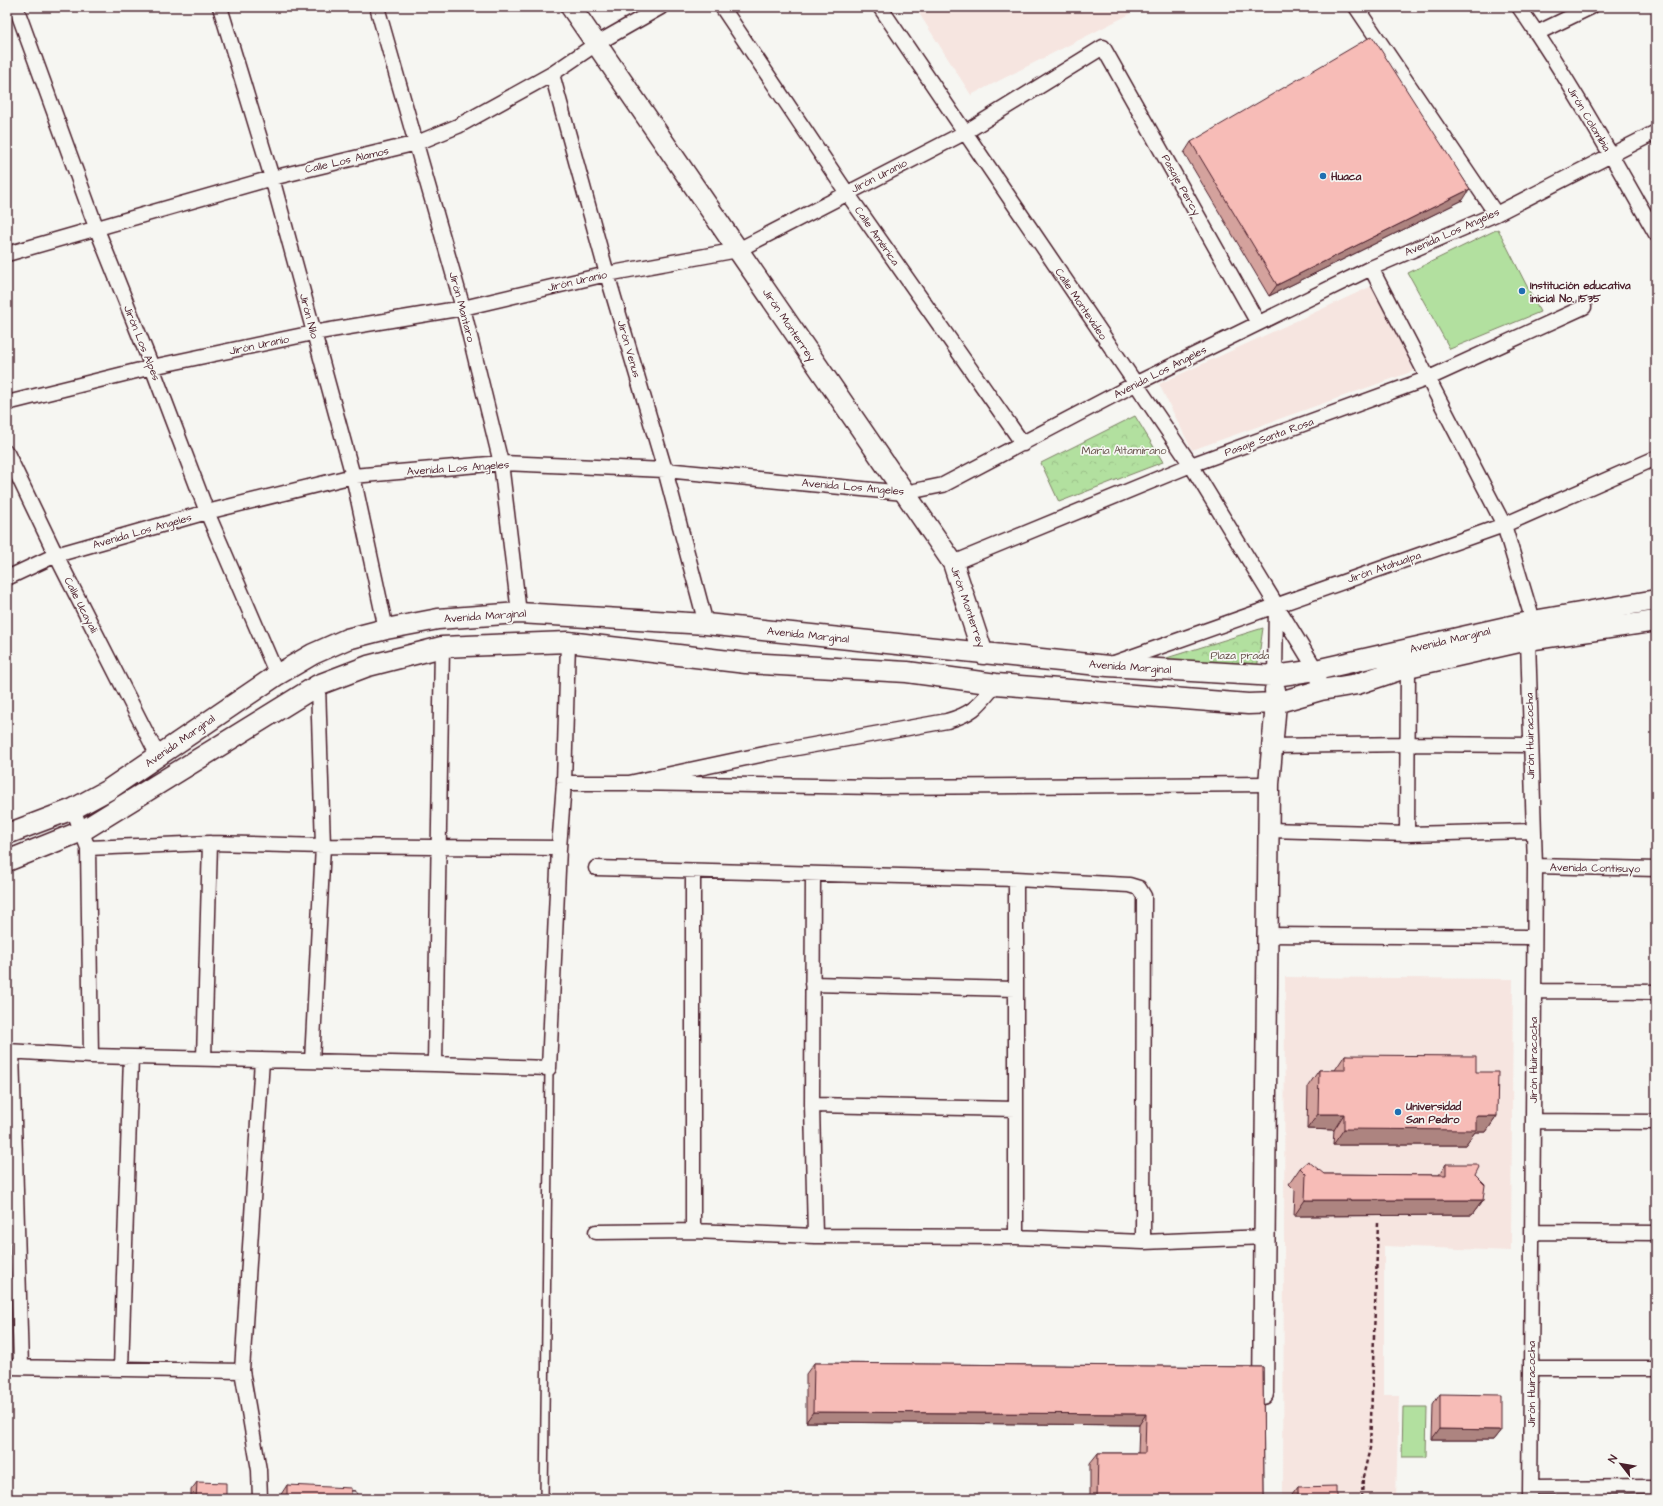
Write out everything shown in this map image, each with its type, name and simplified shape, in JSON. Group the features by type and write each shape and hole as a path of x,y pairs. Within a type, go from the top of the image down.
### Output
{"main road":[{"name":"Jirón Monterrey","path":"571,7 953,563 984,654"},
{"name":"Avenida Marginal","path":"7,834 73,809 108,790 277,675 313,654 347,639 386,629 438,619 519,613 706,624 1108,666 1275,676 1316,670 1531,630 1656,600"},
{"name":"Avenida Marginal","path":"7,861 85,840 318,685 368,666 442,647 568,642 746,662 907,672 996,684 1248,704 1276,703 1322,690 1357,684 1531,630 1656,621"},
{"path":"1263,1412 1269,784 1276,703 1275,676"}],"street":[{"name":"Jirón Los Alpes","path":"16,7 96,228 152,367 207,512 277,675"},
{"name":"Jirón Nilo","path":"220,7 272,178 353,476 386,629"},
{"name":"Jirón Mantaro","path":"377,7 463,308 501,463 519,613"},
{"name":"Calle Los Alamos","path":"7,254 272,178 417,143 458,126 552,74 596,44 661,7"},
{"name":"Calle América","path":"722,7 847,193 1023,444"},
{"name":"Calle Montevideo","path":"880,7 964,133 1191,465 1316,670 1322,690"},
{"path":"1356,7 1496,214"},
{"name":"Jirón Colombia","path":"1518,7 1537,33 1611,154 1656,234"},
{"path":"1537,33 1591,7"},
{"name":"Jirón Uranio","path":"7,403 152,367 313,333 463,308 607,274 738,250 964,133 1103,47"},
{"name":"Pasaje Percy","path":"1103,47 1258,323"},
{"name":"Jirón Venus","path":"552,74 607,274 665,470 706,624"},
{"name":"Avenida Los Angeles","path":"7,578 56,556 207,512 353,476 501,463 665,470 904,493 943,485 1135,384 1258,323 1371,268 1496,214 1656,132"},
{"name":"Jirón Huiracocha","path":"1371,268 1504,525 1531,630 1530,745 1535,866 1533,937 1532,1368 1530,1494"},
{"name":"Pasaje Santa Rosa","path":"953,563 1191,465 1428,378 1584,307"},
{"name":"Calle Ucayali","path":"7,453 56,556 158,756"},
{"name":"Jirón Atahualpa","path":"1108,666 1504,525 1656,458"},
{"path":"1275,676 1276,605"},
{"path":"21,1367 10,1051 91,1056 549,1068 559,848 564,783 568,642"},
{"path":"435,1064 442,647"},
{"path":"1407,834 1408,667"},
{"path":"629,783 770,753 947,721 963,716 978,707 996,684"},
{"path":"312,1061 323,846 318,685"},
{"path":"1272,746 1408,744 1530,745"},
{"path":"564,783 878,787 1269,784"},
{"path":"73,809 85,840 91,1056"},
{"path":"1269,830 1407,834 1533,831"},
{"path":"85,840 438,848 559,848"},
{"path":"204,1058 210,843"},
{"name":"Avenida Contisuyo","path":"1535,866 1656,869"},
{"path":"596,868 1016,879 1129,885 1139,888 1144,896 1143,1242"},
{"path":"693,871 694,1231"},
{"path":"812,874 812,1105 815,1236"},
{"path":"1016,879 1016,1237"},
{"path":"1268,935 1533,937"},
{"path":"812,984 1016,989"},
{"path":"1534,991 1656,992"},
{"path":"121,1369 131,1057"},
{"path":"260,1499 259,1470 242,1371 262,1060"},
{"path":"812,1105 1016,1109"},
{"path":"1533,1121 1656,1122"},
{"path":"596,1232 694,1231 815,1236 1016,1237 1143,1242 1264,1237"},
{"path":"1532,1232 1656,1233"},
{"path":"7,1367 242,1371"},
{"path":"1532,1368 1656,1368"},
{"path":"1530,1494 1656,1487"}],"lane":[{"path":"544,1499 549,1068"}],"path":[{"path":"1362,1499 1363,1477 1370,1448 1378,1223"}],"shaded area":[{"path":"915,7 1125,7 1130,14 971,95"},
{"path":"1372,286 1414,371 1192,450 1159,384"},
{"name":"Universidad San Pedro","path":"1285,977 1513,979 1511,1251 1384,1246 1384,1395 1399,1395 1396,1499 1283,1499"}],"green space":[{"path":"1498,229 1540,312 1450,349 1408,273"},
{"name":"Maria Altamirano","path":"1135,416 1163,462 1059,502 1041,463"},
{"name":"Plaza prada","path":"1263,628 1256,676 1144,665"},
{"path":"1403,1407 1427,1407 1426,1457 1402,1457"}],"building":[{"name":"Huaca","path":"1372,36 1470,189 1277,285 1191,142"},
{"path":"1345,1055 1476,1056 1476,1072 1498,1072 1497,1116 1476,1116 1476,1130 1344,1129 1344,1114 1318,1114 1319,1070 1345,1070"},
{"path":"1308,1161 1324,1174 1446,1175 1446,1164 1477,1164 1479,1167 1475,1175 1485,1185 1483,1200 1305,1200 1306,1174 1300,1168"},
{"path":"814,1363 1263,1367 1264,1499 1097,1499 1098,1453 1145,1453 1146,1414 813,1412"},
{"path":"1440,1394 1501,1395 1501,1430 1440,1429"},
{"path":"197,1482 226,1483 226,1499 196,1499"},
{"path":"287,1485 351,1488 351,1499 287,1499"},
{"path":"1337,1486 1337,1499 1298,1499 1298,1487"}],"place":[{"name":"Huaca","path":"1323,176"},
{"name":"Institución educativa inicial No. 1535","path":"1522,291"},
{"name":"Universidad San Pedro","path":"1398,1112"}]}
